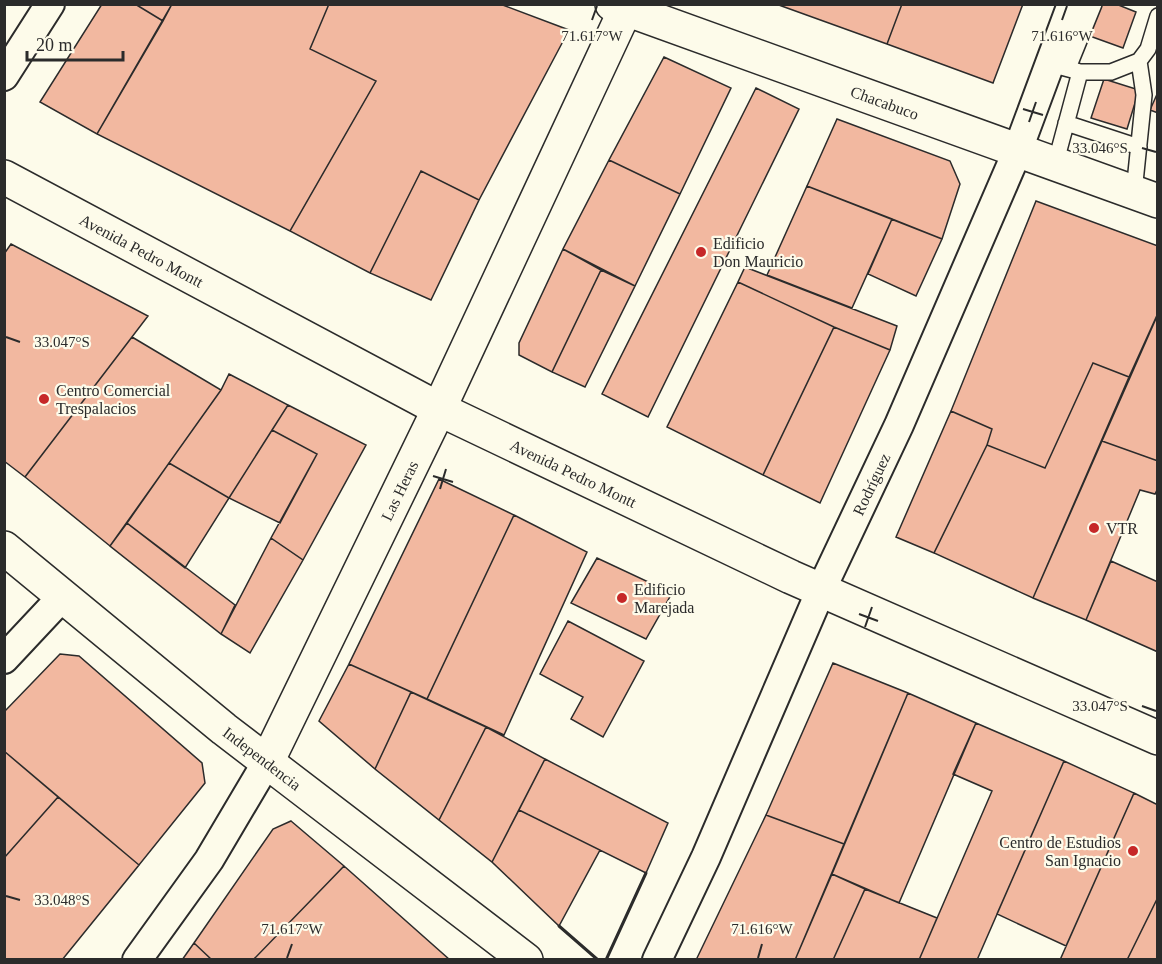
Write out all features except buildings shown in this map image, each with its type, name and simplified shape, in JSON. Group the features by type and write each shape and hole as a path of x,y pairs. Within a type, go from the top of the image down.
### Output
{"main road":[{"name":"Chacabuco","path":"622,6 1017,152 1146,196"},
{"name":"Las Heras","path":"267,762 439,408 622,6"},
{"name":"Avenida Pedro Montt","path":"4,177 439,408 821,590 1158,738"},
{"name":"Independencia","path":"4,548 267,762 526,960"}],"street":[{"path":"4,76 50,4"},
{"name":"Rodríguez","path":"657,960 706,857 821,590 899,425 1017,152 1066,68 1072,4"},
{"path":"4,659 63,596"},
{"name":"Las Heras","path":"137,960 209,860 267,762"}],"lane":[{"path":"1055,165 1066,123 1066,68 1094,4"},
{"path":"1066,68 1111,72 1139,61 1148,49 1158,16"},
{"path":"1139,61 1144,95 1139,147 1146,196"},
{"path":"1066,123 1139,147"}],"wall":[{"path":"606,960 646,873"},
{"path":"559,926 598,960"}],"place":[{"name":"Edificio Don Mauricio","path":"701,252"},
{"name":"Centro Comercial Trespalacios","path":"44,399"},
{"name":"VTR","path":"1094,528"},
{"name":"Edificio Marejada","path":"622,598"},
{"name":"Centro de Estudios San Ignacio","path":"1133,851"}]}
